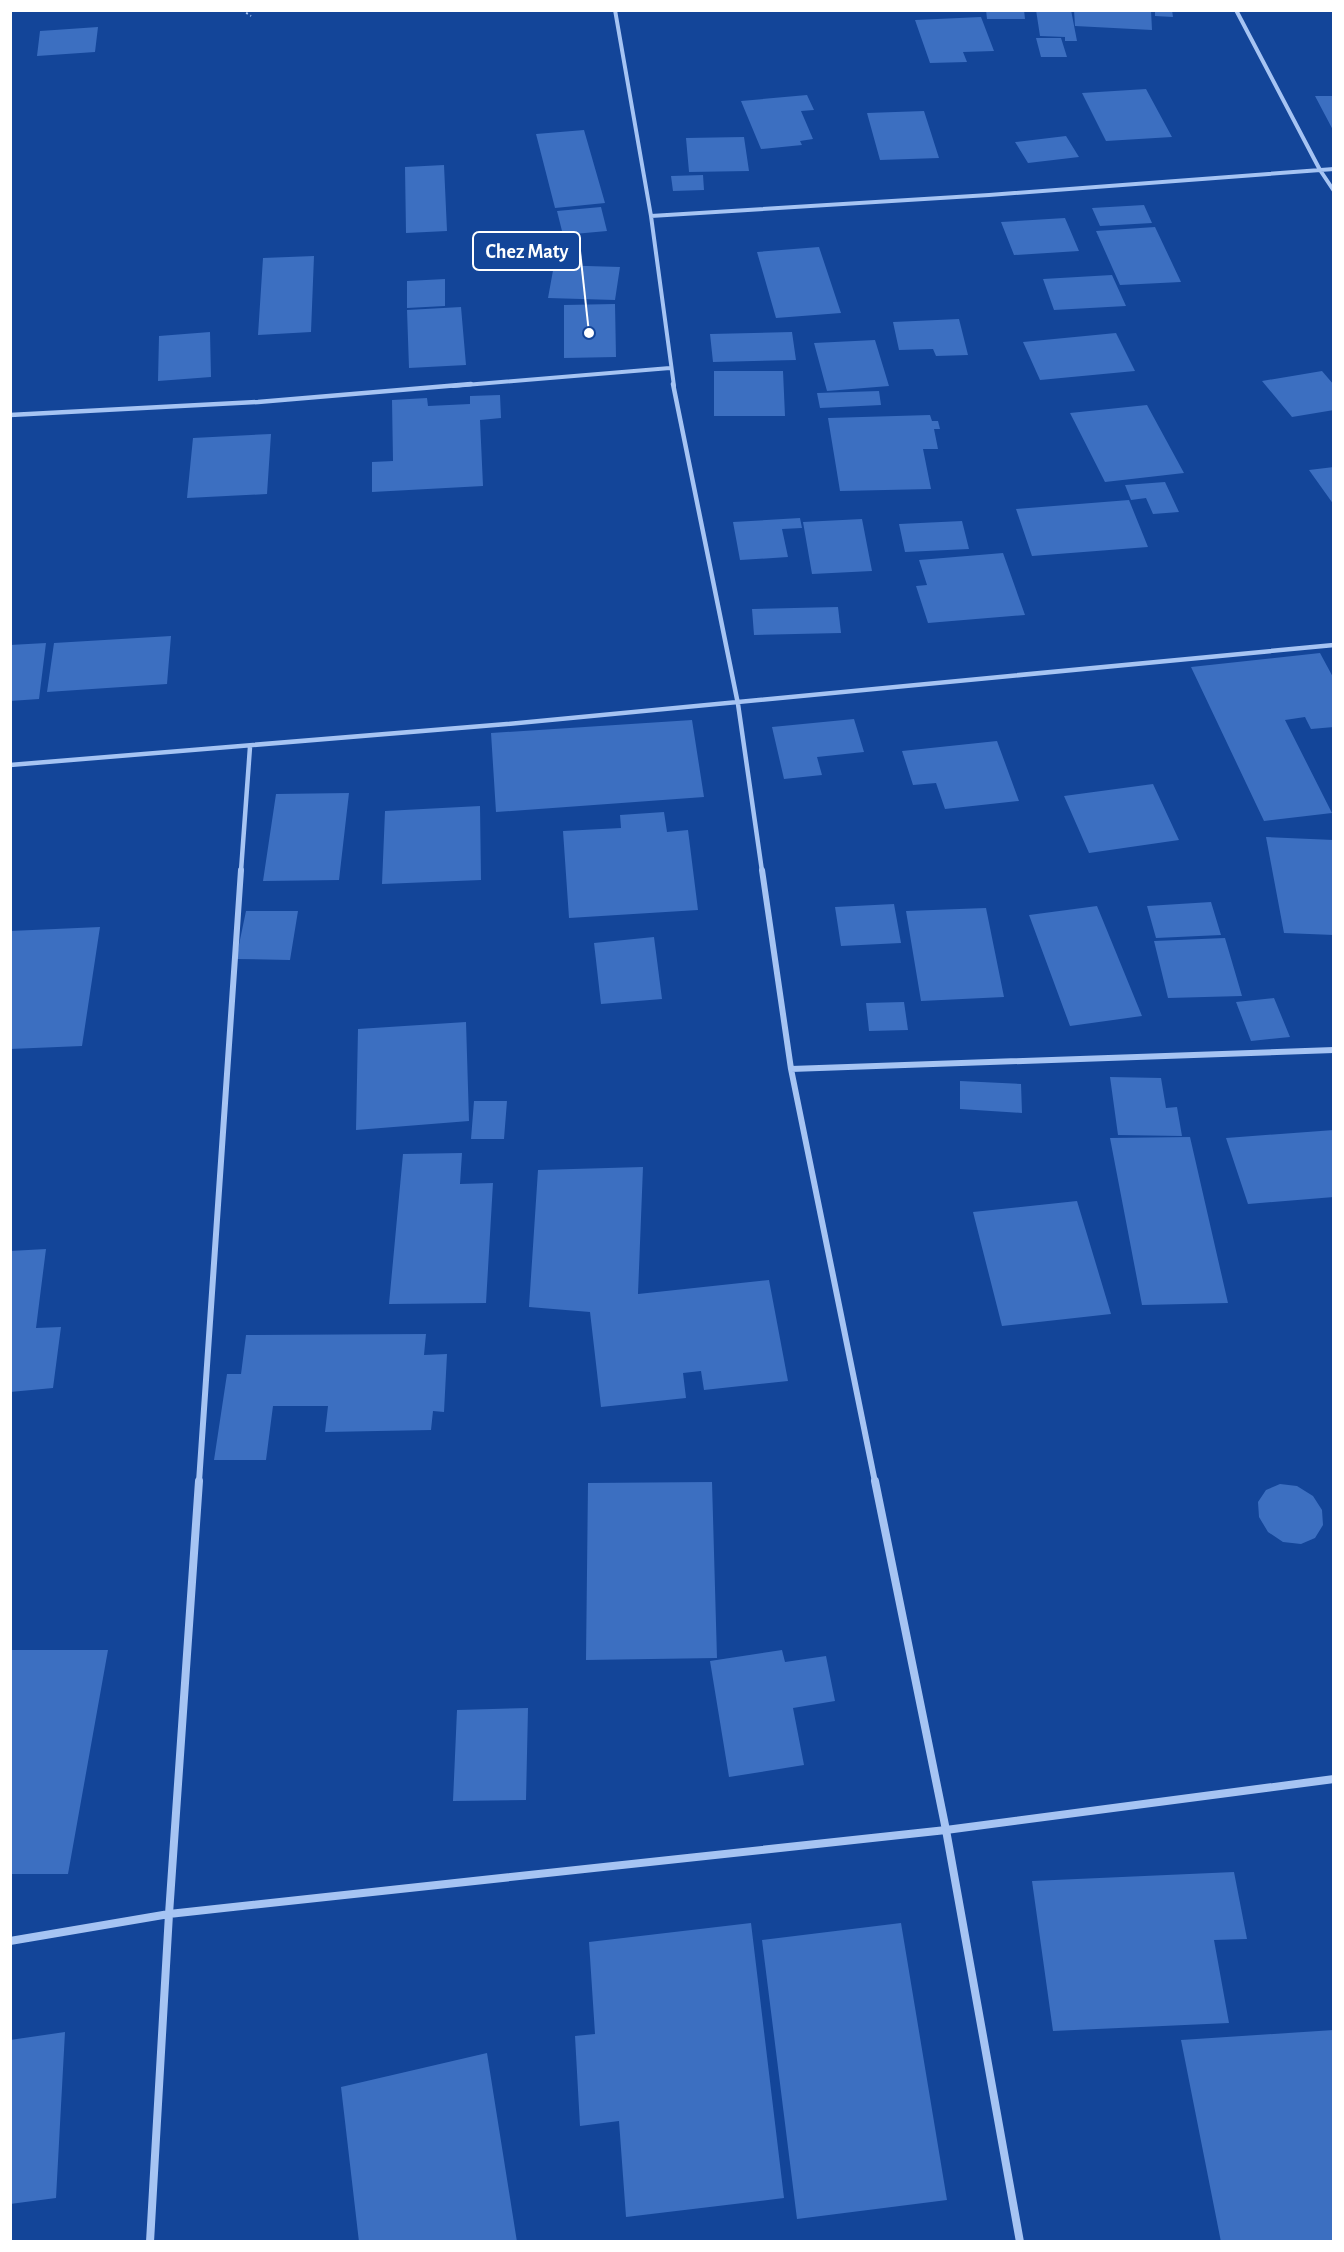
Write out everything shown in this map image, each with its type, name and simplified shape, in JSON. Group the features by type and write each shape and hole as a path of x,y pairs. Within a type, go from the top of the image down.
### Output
{"street":[{"path":"615,10 651,216 670,368 738,704 791,1069 946,1830 1020,2241"},
{"path":"1236,10 1320,170 1334,191"},
{"path":"651,216 989,195 1334,169"},
{"path":"10,415 258,402 670,368"},
{"path":"10,765 250,747 738,704 1334,645"},
{"path":"150,2241 170,1914 250,747"},
{"path":"791,1069 1334,1050"},
{"path":"10,1941 170,1914 946,1830 1334,1779"}],"path":[{"path":"242,10 251,16"}],"building":[{"path":"986,10 1024,10 1025,19 987,19"},
{"path":"1036,10 1071,10 1077,41 1065,41 1065,37 1040,36"},
{"path":"1074,10 1151,10 1152,30 1075,26"},
{"path":"1155,10 1172,10 1173,17 1155,16"},
{"path":"981,17 994,51 963,52 967,62 930,63 915,20"},
{"path":"98,27 95,52 37,56 40,31"},
{"path":"1036,38 1061,38 1067,57 1041,57"},
{"path":"1146,89 1172,137 1106,141 1082,93"},
{"path":"807,95 814,110 801,111 813,139 800,141 802,145 761,149 741,101"},
{"path":"1315,96 1334,96 1334,132"},
{"path":"924,111 939,158 880,160 867,113"},
{"path":"584,130 605,203 555,208 536,134"},
{"path":"1066,136 1079,157 1028,163 1015,142"},
{"path":"744,137 749,171 689,172 686,138"},
{"path":"444,165 447,231 406,233 405,167"},
{"path":"703,175 704,190 673,191 671,176"},
{"path":"1144,205 1152,223 1100,226 1092,208"},
{"path":"601,207 607,231 563,235 557,211"},
{"path":"1065,218 1079,251 1014,255 1001,222"},
{"path":"1155,227 1181,282 1120,285 1096,231"},
{"path":"819,247 841,313 776,318 757,252"},
{"path":"314,256 311,332 258,335 263,258"},
{"path":"554,265 620,267 615,300 548,298"},
{"path":"1112,275 1126,306 1054,310 1043,279"},
{"path":"445,279 445,306 407,308 407,281"},
{"path":"615,304 616,357 564,358 564,305"},
{"path":"461,307 466,365 409,368 407,310"},
{"path":"959,319 968,355 936,356 933,349 899,350 893,322"},
{"path":"210,332 211,377 158,381 159,336"},
{"path":"792,332 796,360 713,362 710,334"},
{"path":"1116,333 1135,371 1040,380 1023,342"},
{"path":"875,340 889,386 827,391 814,343"},
{"path":"714,371 783,371 785,416 714,416"},
{"path":"1322,371 1334,385 1334,410 1292,417 1262,381"},
{"path":"879,391 881,405 820,408 817,393"},
{"path":"500,395 501,418 480,420 483,486 372,492 372,462 393,461 392,400 427,398 428,406 470,404 470,396"},
{"path":"1147,405 1184,473 1105,482 1070,413"},
{"path":"930,415 932,421 938,421 940,429 934,429 938,449 923,449 931,489 840,491 828,418"},
{"path":"271,434 267,494 187,498 193,438"},
{"path":"1334,467 1334,505 1309,470"},
{"path":"1165,482 1179,512 1153,514 1146,498 1131,500 1125,485"},
{"path":"1129,500 1148,547 1032,556 1016,509"},
{"path":"800,518 802,528 782,529 788,557 740,560 733,522"},
{"path":"862,519 872,571 812,574 803,522"},
{"path":"962,521 969,549 905,552 899,524"},
{"path":"1003,553 1025,615 928,623 916,586 927,585 919,560"},
{"path":"838,607 841,633 754,635 752,609"},
{"path":"171,636 167,684 47,692 54,643"},
{"path":"46,643 39,699 10,701 10,645"},
{"path":"1320,653 1334,679 1334,727 1311,729 1305,717 1285,720 1332,813 1264,821 1191,667"},
{"path":"854,719 864,752 817,757 822,775 784,779 772,727"},
{"path":"692,720 704,797 496,812 491,733"},
{"path":"997,741 1019,801 945,809 936,783 913,785 902,751"},
{"path":"1153,784 1179,840 1089,853 1064,796"},
{"path":"349,793 339,880 263,881 276,794"},
{"path":"480,806 481,880 382,884 385,811"},
{"path":"664,812 667,832 688,830 698,910 569,918 563,831 621,828 620,815"},
{"path":"1266,837 1334,840 1334,935 1284,933"},
{"path":"1211,902 1221,935 1156,938 1147,906"},
{"path":"894,904 901,943 841,946 835,907"},
{"path":"1097,906 1142,1016 1070,1026 1029,915"},
{"path":"986,908 1004,997 921,1001 906,911"},
{"path":"246,911 298,911 290,960 236,959"},
{"path":"100,927 82,1046 10,1049 10,931"},
{"path":"654,937 662,999 601,1004 594,943"},
{"path":"1225,938 1242,996 1168,998 1154,941"},
{"path":"1274,998 1290,1037 1251,1041 1236,1002"},
{"path":"904,1002 908,1030 869,1031 866,1003"},
{"path":"466,1022 469,1121 356,1130 358,1029"},
{"path":"1110,1077 1161,1078 1166,1108 1177,1107 1182,1136 1118,1135"},
{"path":"960,1081 1021,1084 1022,1113 960,1109"},
{"path":"474,1101 507,1101 504,1139 471,1139"},
{"path":"1334,1130 1334,1197 1248,1204 1226,1138"},
{"path":"1190,1137 1228,1303 1142,1305 1110,1138"},
{"path":"462,1153 460,1184 493,1183 486,1303 389,1304 403,1154"},
{"path":"643,1167 638,1294 769,1280 788,1381 704,1390 701,1371 683,1373 686,1398 601,1407 590,1312 529,1307 538,1170"},
{"path":"1077,1201 1111,1314 1002,1326 973,1212"},
{"path":"46,1249 36,1328 61,1327 53,1388 10,1392 10,1251"},
{"path":"426,1334 424,1355 447,1354 444,1412 433,1411 431,1430 325,1432 328,1406 273,1406 266,1460 214,1460 227,1374 241,1374 246,1335"},
{"path":"712,1482 717,1658 586,1660 588,1483"},
{"path":"1280,1484 1297,1486 1313,1496 1322,1510 1323,1525 1315,1538 1301,1544 1283,1542 1268,1532 1259,1517 1258,1502 1266,1490"},
{"path":"10,1650 108,1650 68,1874 10,1874"},
{"path":"782,1650 785,1662 826,1656 835,1701 793,1708 804,1765 729,1777 710,1661"},
{"path":"528,1708 526,1800 453,1801 457,1710"},
{"path":"1234,1872 1247,1939 1214,1940 1229,2023 1053,2031 1032,1881"},
{"path":"751,1923 784,2198 626,2217 619,2121 580,2126 575,2036 595,2034 589,1942"},
{"path":"901,1923 947,2200 797,2219 762,1940"},
{"path":"1334,2030 1334,2242 1221,2242 1181,2040"},
{"path":"65,2032 56,2198 10,2204 10,2040"},
{"path":"487,2053 517,2242 359,2242 341,2087"}],"place":[{"name":"Chez Maty","path":"589,333"}]}
